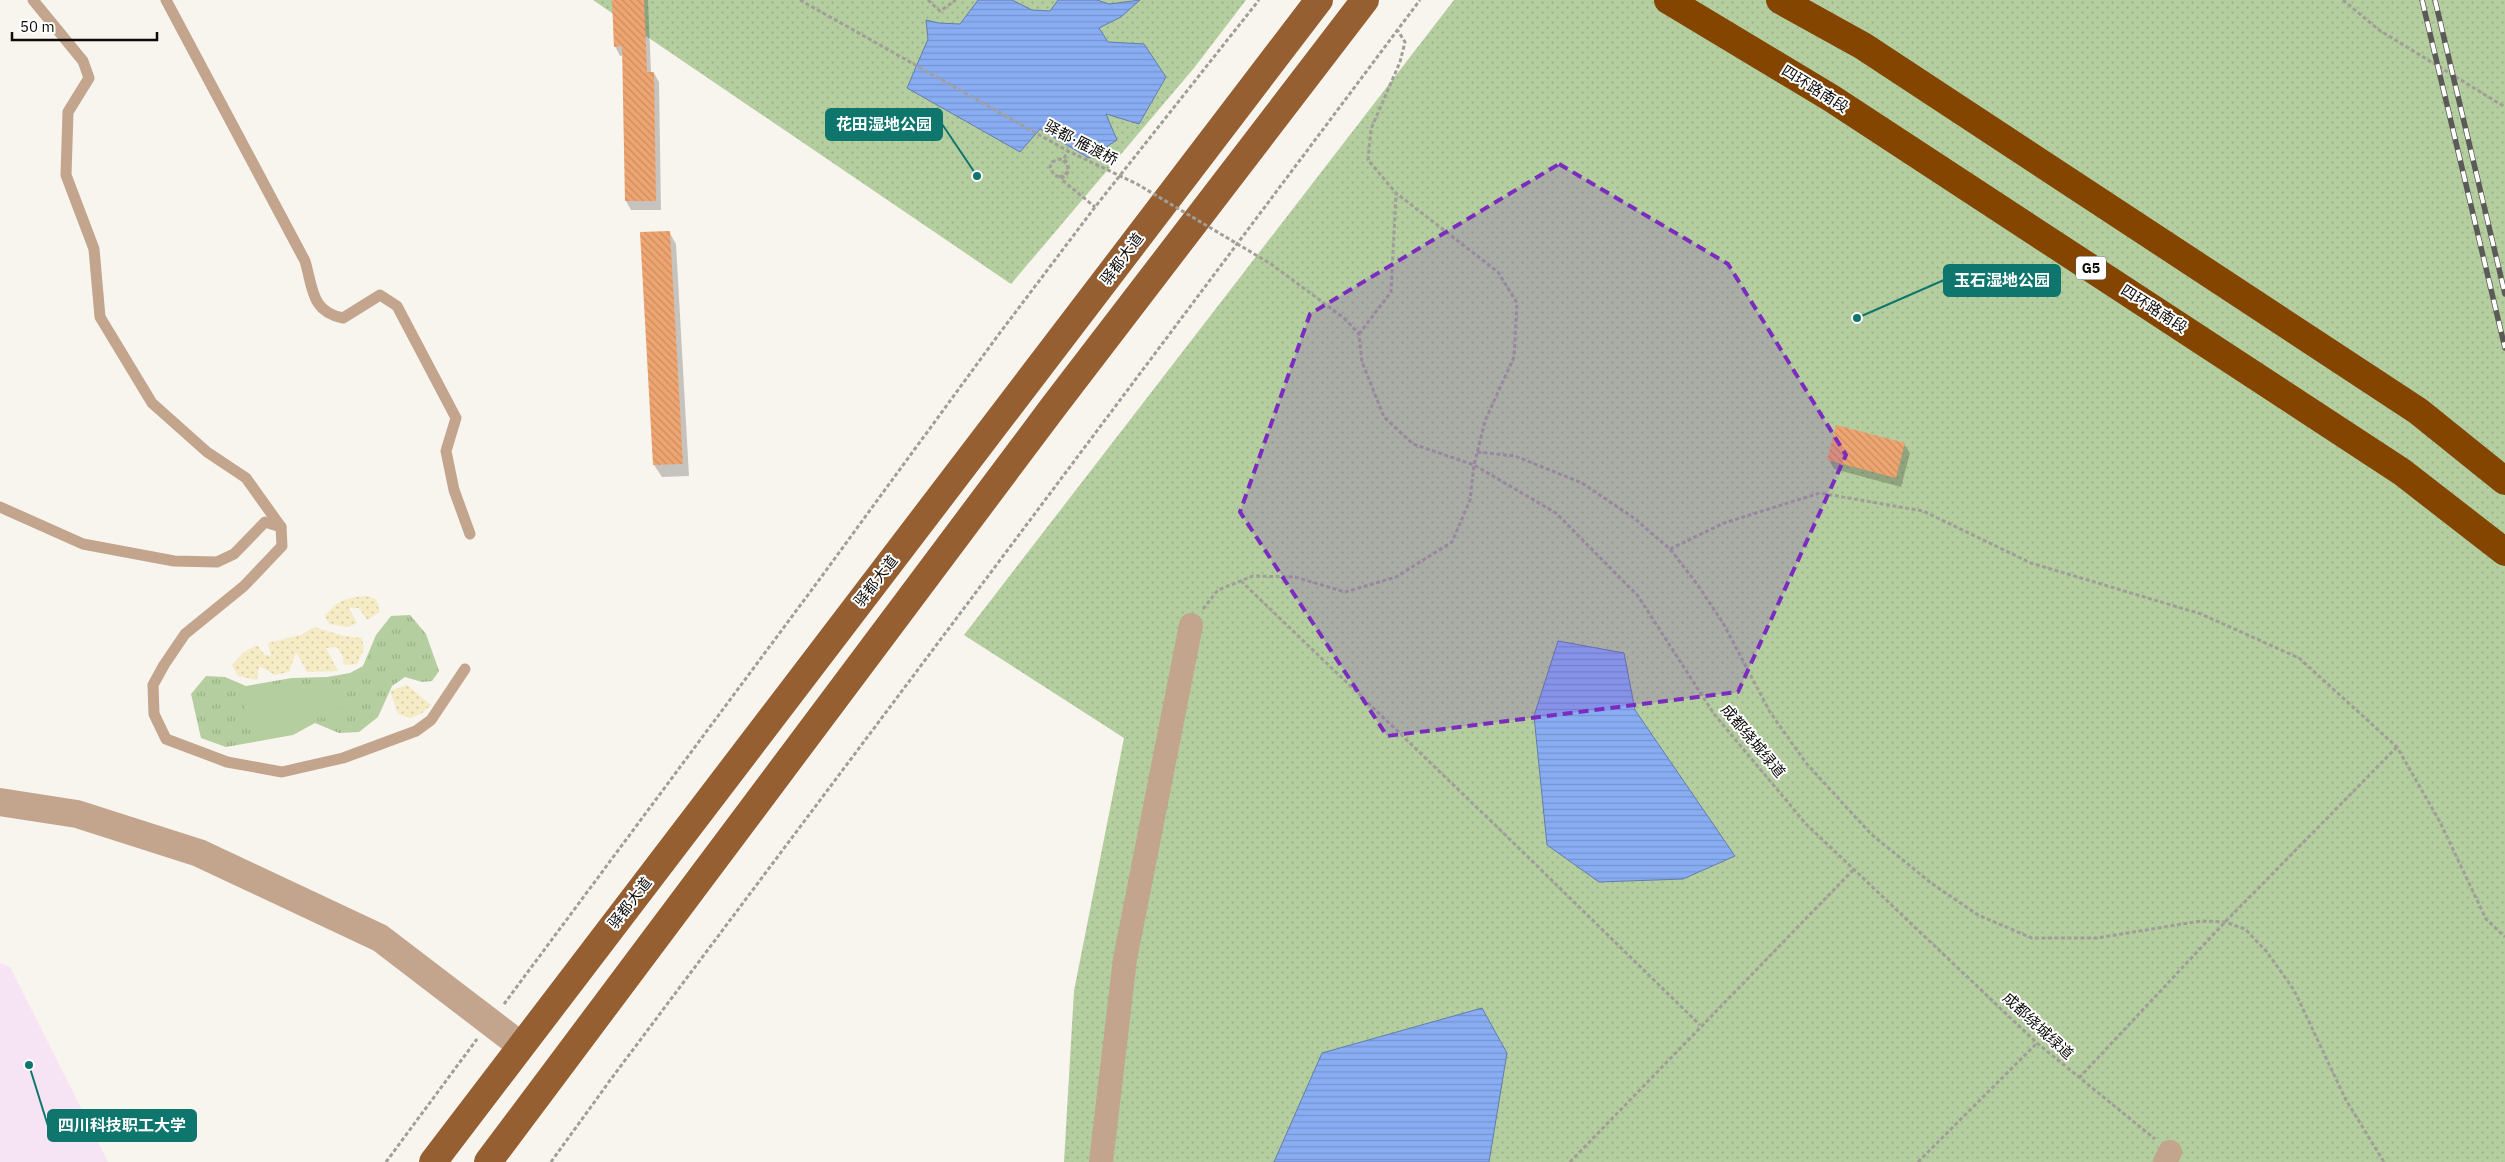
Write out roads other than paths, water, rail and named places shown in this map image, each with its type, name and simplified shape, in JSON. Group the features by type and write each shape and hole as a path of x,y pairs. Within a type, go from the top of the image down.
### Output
{"highway":[{"name":"四环路南段","path":"1668,0 1831,98 2402,472 2505,552"},
{"path":"1780,0 1863,46 2410,406 2505,480"}],"main road":[{"name":"驿都大道","path":"433,1162 520,1045 1013,403 1319,0"},
{"path":"488,1162 1054,406 1365,0"}],"street":[{"path":"1101,1162 1125,959 1191,625"},
{"path":"0,802 77,814 199,853 380,938 520,1045"}],"lane":[{"path":"33,0 83,61 89,78 68,112 66,175 94,248 100,316 152,403 207,452 246,478 281,527 282,546 244,586 185,634 153,685 154,714 166,739 227,762 282,772 334,760 416,731 431,720 465,669"},
{"path":"166,0 305,261 317,303 329,315 343,318 380,295 397,306 456,418 446,451 454,490 470,534"},
{"path":"0,507 83,544 174,560 217,562 234,554 265,522 281,527"}],"water":[{"path":"978,0 1012,0 1032,10 1050,11 1058,0 1097,0 1109,4 1140,0 1121,17 1099,28 1108,42 1144,44 1166,77 1139,124 1106,114 1117,140 1089,158 1040,129 1020,152 907,88 928,39 926,20 960,24"},
{"path":"1558,641 1624,653 1635,710 1735,856 1683,879 1599,882 1547,845 1534,716"},
{"path":"1482,1008 1507,1053 1489,1162 1274,1162 1322,1053"}],"railway":[{"path":"2422,0 2505,348"},
{"path":"2435,0 2505,294"}],"place":[{"name":"花田湿地公园","path":"977,176"},
{"name":"玉石湿地公园","path":"1857,318"},
{"name":"四川科技职工大学","path":"29,1065"}]}
